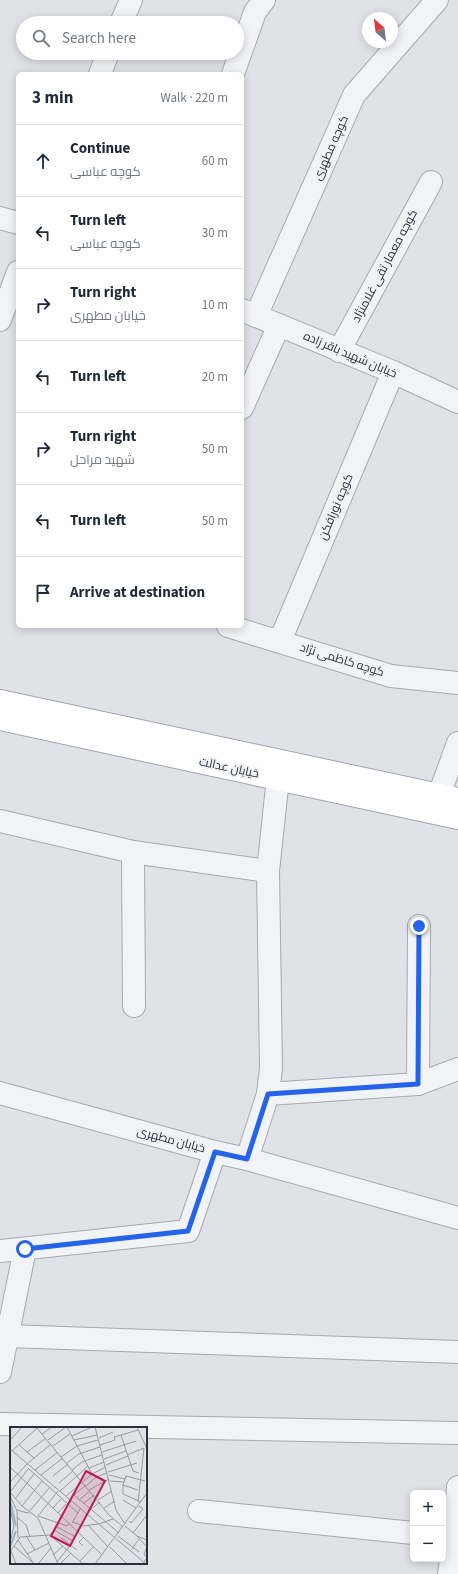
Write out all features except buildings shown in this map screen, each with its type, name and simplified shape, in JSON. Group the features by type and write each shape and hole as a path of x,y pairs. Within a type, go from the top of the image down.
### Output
{"main road":[{"name":"خیابان عدالت","path":"0,701 449,797"},
{"name":"خیابان عدالت","path":"0,719 458,818"}],"street":[{"path":"124,16 131,0"},
{"path":"244,43 255,12 264,0"},
{"name":"کوچه مطهری","path":"249,313 354,95 437,0"},
{"path":"101,72 105,60"},
{"path":"234,72 238,60"},
{"name":"کوچه معمار تقی غلامنژاد","path":"339,351 431,182"},
{"path":"0,218 16,222"},
{"path":"0,320 16,277"},
{"name":"خیابان شهید باقر زاده","path":"249,313 392,372 458,402"},
{"path":"244,404 279,325"},
{"name":"کوچه نورافکن","path":"280,641 392,372"},
{"name":"کوچه کاظمی نژاد","path":"235,628 391,676 458,683"},
{"path":"449,797 458,743"},
{"path":"247,1159 268,1094 270,1068 268,871 278,778"},
{"path":"0,821 133,852 268,871"},
{"path":"133,852 134,1006"},
{"path":"418,1084 419,926"},
{"path":"268,1094 418,1084 458,1069"},
{"name":"خیابان مطهری","path":"0,1092 458,1218"},
{"path":"0,1251 188,1231 215,1152"},
{"path":"0,1372 25,1249"},
{"path":"7,1336 458,1352"},
{"path":"0,1424 458,1433"},
{"path":"449,1574 458,1486"},
{"path":"199,1511 410,1534"}],"route":[{"path":"25,1249 188,1231 215,1152 247,1159 268,1094 418,1084 419,926"}]}
